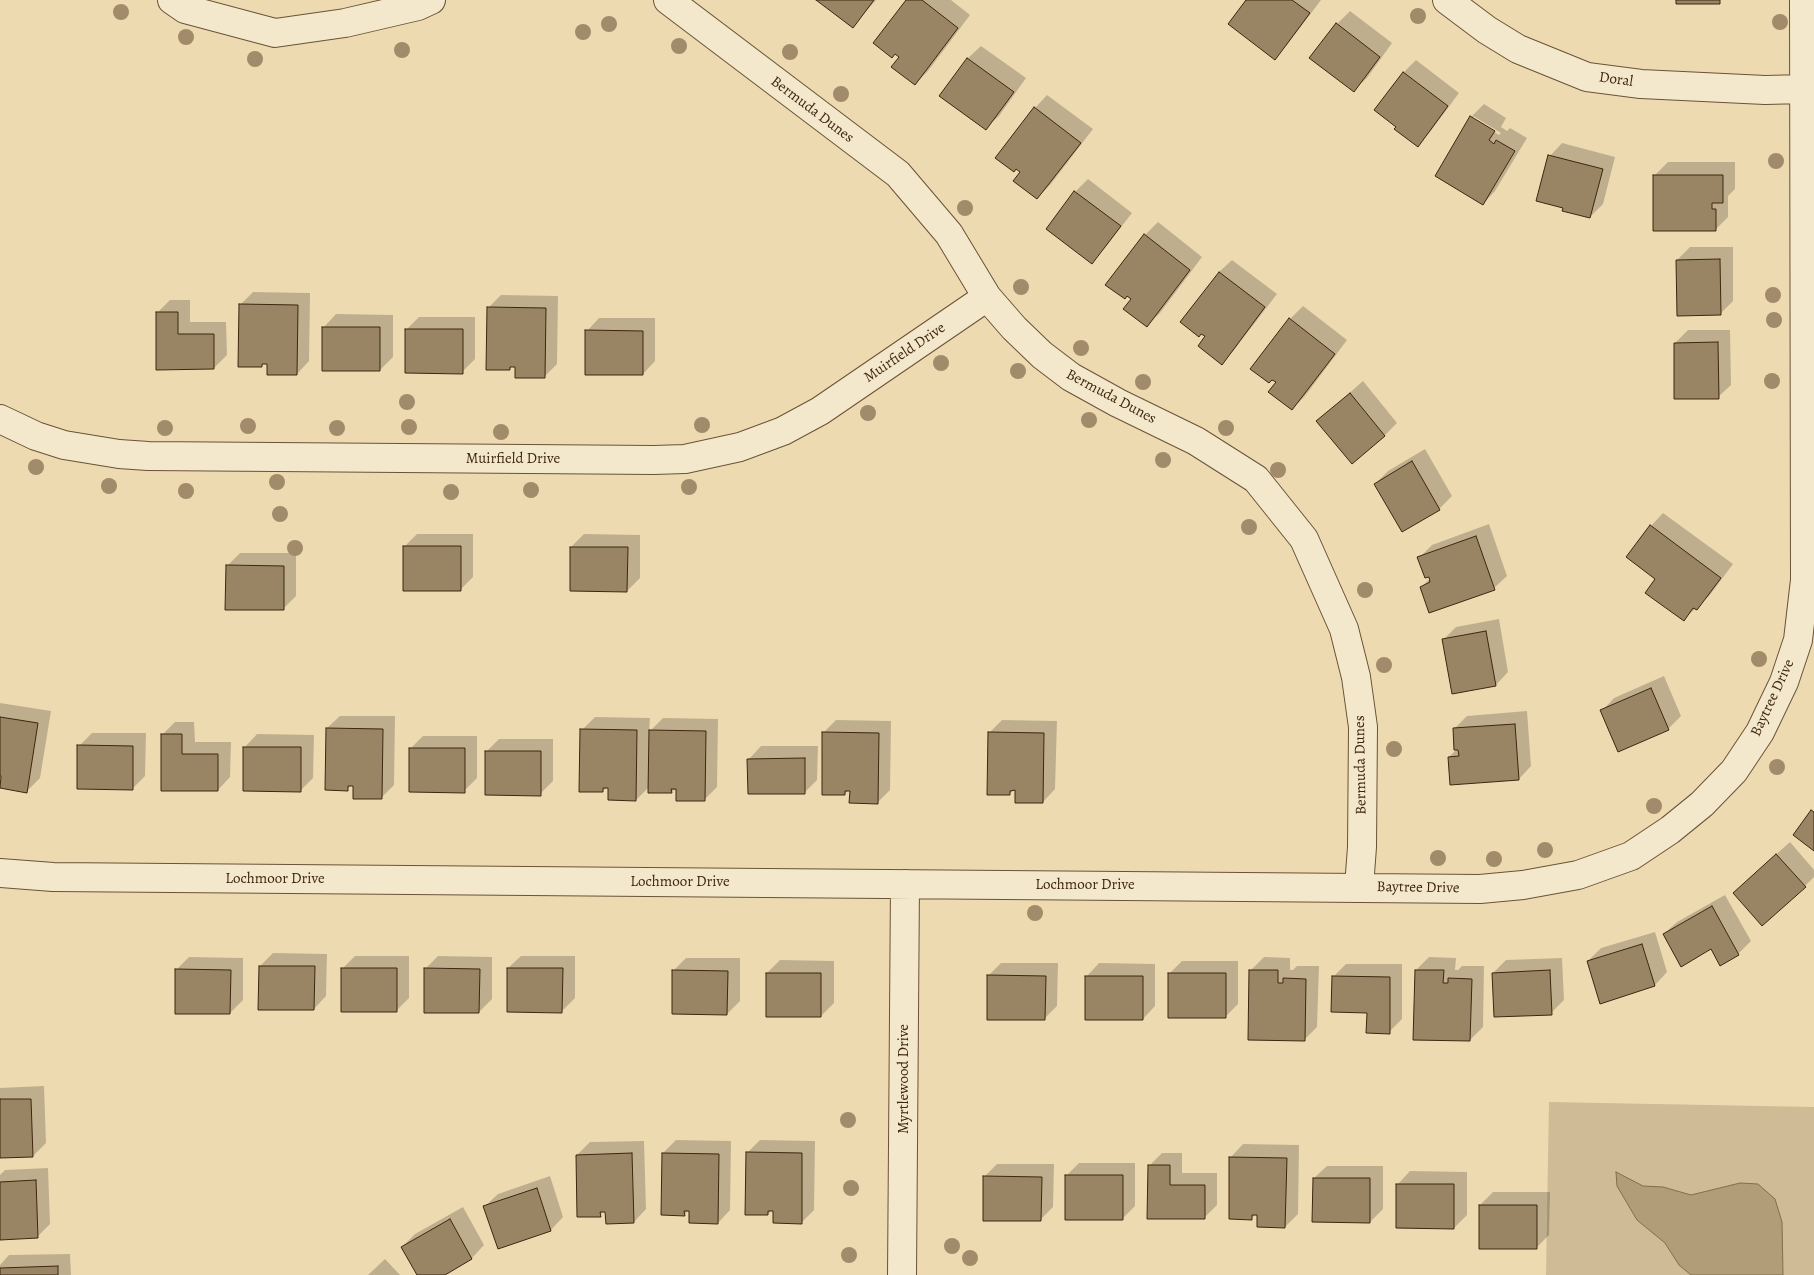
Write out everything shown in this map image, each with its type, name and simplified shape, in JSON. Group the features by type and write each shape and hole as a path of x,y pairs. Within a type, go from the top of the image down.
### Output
{"street":[{"path":"172,0 185,9 275,33 345,23 418,6 431,0"},
{"name":"Bermuda Dunes","path":"668,0 898,174 949,234 987,297 1014,328 1042,355 1070,377 1196,441 1256,479 1304,540 1344,629 1356,677 1363,727 1360,887"},
{"name":"Doral","path":"1448,0 1487,30 1518,49 1587,76 1641,84 1764,90 1804,89"},
{"name":"Baytree Drive","path":"1360,887 1480,889 1524,885 1578,875 1631,856 1670,830 1702,804 1734,771 1760,732 1784,682 1798,640 1805,580 1804,0"},
{"name":"Muirfield Drive","path":"0,418 36,436 64,445 119,454 148,456 685,459 740,447 783,431 820,411 987,297"},
{"name":"Lochmoor Drive","path":"0,873 53,877 1360,887"},
{"name":"Myrtlewood Drive","path":"902,1275 905,884"}],"shaded area":[{"path":"1549,1102 1814,1107 1814,1275 1546,1275"},
{"path":"1616,1172 1643,1186 1663,1187 1691,1195 1740,1183 1758,1184 1775,1199 1782,1222 1783,1275 1691,1275 1679,1265 1665,1243 1637,1220 1617,1186"}],"building":[{"path":"816,0 874,0 853,28"},
{"path":"906,0 922,0 958,28 915,85 891,67 899,57 895,54 892,58 873,43"},
{"path":"1246,0 1292,0 1310,13 1275,60 1228,24"},
{"path":"1676,0 1720,0 1720,4 1676,4"},
{"path":"1336,23 1380,57 1354,92 1309,58"},
{"path":"967,58 1014,92 986,130 939,96"},
{"path":"1403,72 1448,106 1418,147 1394,129 1396,127 1374,110"},
{"path":"1034,107 1081,143 1037,199 1013,181 1020,172 1016,169 1014,172 995,158"},
{"path":"1470,116 1495,131 1489,140 1494,144 1496,140 1515,151 1483,205 1435,176"},
{"path":"1548,155 1603,169 1590,218 1562,211 1563,208 1536,201"},
{"path":"1653,175 1723,175 1723,203 1712,203 1712,209 1716,209 1716,231 1653,231"},
{"path":"1074,191 1121,226 1092,264 1046,229"},
{"path":"1144,234 1190,270 1147,327 1123,309 1131,299 1127,296 1125,299 1105,285"},
{"path":"1720,259 1721,315 1677,316 1676,260"},
{"path":"1219,272 1265,307 1222,365 1198,346 1205,336 1201,334 1199,337 1180,322"},
{"path":"239,304 298,305 297,375 267,375 267,364 262,364 262,367 238,367"},
{"path":"487,307 546,308 545,378 515,378 515,367 510,367 510,370 486,370"},
{"path":"156,312 178,312 178,334 214,334 214,369 156,370"},
{"path":"1289,318 1335,354 1292,410 1268,392 1276,382 1272,380 1269,383 1250,369"},
{"path":"322,327 380,327 380,371 322,371"},
{"path":"405,329 463,329 463,374 405,373"},
{"path":"585,330 643,331 643,375 585,375"},
{"path":"1718,342 1719,399 1674,399 1674,343"},
{"path":"1350,393 1385,436 1352,464 1316,421"},
{"path":"1412,461 1440,510 1402,532 1374,484"},
{"path":"1650,525 1721,578 1697,610 1693,608 1684,621 1645,593 1655,579 1626,557"},
{"path":"1476,536 1495,590 1429,613 1420,587 1430,582 1429,577 1425,578 1417,557"},
{"path":"403,546 461,546 461,591 403,591"},
{"path":"570,547 628,547 627,592 570,591"},
{"path":"226,565 284,566 284,610 225,610"},
{"path":"1486,631 1496,686 1452,694 1442,639"},
{"path":"1651,688 1669,730 1618,752 1600,710"},
{"path":"0,717 38,723 27,793 0,788"},
{"path":"1515,724 1519,780 1450,785 1448,757 1459,756 1458,750 1454,750 1453,728"},
{"path":"326,728 383,729 382,799 353,799 353,786 348,786 348,791 325,790"},
{"path":"580,729 637,730 636,801 608,800 608,788 603,788 603,792 579,792"},
{"path":"649,730 706,731 705,801 676,801 676,789 671,789 672,793 648,793"},
{"path":"822,732 879,733 878,804 849,803 850,791 845,791 845,795 822,795"},
{"path":"988,732 1044,733 1043,803 1015,803 1015,790 1010,791 1010,795 987,795"},
{"path":"161,734 182,734 182,754 218,754 218,791 161,791"},
{"path":"77,745 133,746 133,790 77,789"},
{"path":"243,747 301,747 301,792 243,791"},
{"path":"409,748 465,748 465,793 409,792"},
{"path":"485,751 541,751 541,796 485,795"},
{"path":"805,758 805,794 748,794 747,759"},
{"path":"1811,810 1814,812 1814,851 1793,835"},
{"path":"1776,854 1806,887 1762,926 1733,893"},
{"path":"1712,906 1739,955 1720,966 1711,949 1681,967 1663,934"},
{"path":"1642,944 1655,986 1600,1004 1587,961"},
{"path":"259,966 315,966 314,1010 258,1010"},
{"path":"341,968 397,968 397,1012 341,1012"},
{"path":"424,968 480,969 479,1013 424,1013"},
{"path":"507,968 563,968 562,1013 507,1012"},
{"path":"175,969 231,970 230,1014 175,1014"},
{"path":"672,970 728,971 727,1015 672,1014"},
{"path":"1249,970 1278,970 1278,983 1283,983 1283,978 1306,979 1305,1041 1248,1040"},
{"path":"1415,970 1444,970 1443,983 1448,983 1448,978 1472,979 1470,1041 1413,1040"},
{"path":"1550,970 1552,1015 1494,1017 1492,973"},
{"path":"766,973 821,973 821,1017 766,1017"},
{"path":"1168,973 1226,973 1226,1018 1168,1018"},
{"path":"987,975 1046,976 1045,1020 987,1020"},
{"path":"1085,976 1143,976 1143,1020 1085,1020"},
{"path":"1332,976 1390,977 1390,1034 1366,1033 1367,1013 1331,1012"},
{"path":"0,1099 31,1099 33,1157 0,1158"},
{"path":"746,1152 802,1153 802,1224 773,1223 773,1211 768,1211 768,1215 745,1215"},
{"path":"632,1153 634,1223 606,1224 605,1212 600,1212 601,1217 577,1217 576,1155"},
{"path":"662,1153 719,1154 718,1224 689,1223 689,1211 684,1211 685,1216 661,1215"},
{"path":"1229,1157 1287,1158 1285,1228 1257,1227 1257,1215 1252,1215 1252,1220 1229,1219"},
{"path":"1148,1165 1170,1165 1170,1185 1205,1185 1205,1219 1147,1219"},
{"path":"1065,1175 1123,1175 1123,1220 1065,1220"},
{"path":"983,1176 1042,1177 1041,1221 983,1221"},
{"path":"1313,1178 1370,1178 1370,1223 1312,1222"},
{"path":"36,1180 38,1238 0,1240 0,1182"},
{"path":"1396,1184 1454,1184 1454,1229 1396,1228"},
{"path":"537,1188 551,1231 498,1249 483,1206"},
{"path":"1479,1205 1537,1205 1537,1249 1479,1249"},
{"path":"450,1219 472,1259 445,1275 417,1275 401,1247"},
{"path":"58,1266 58,1275 0,1275 0,1268"}]}
